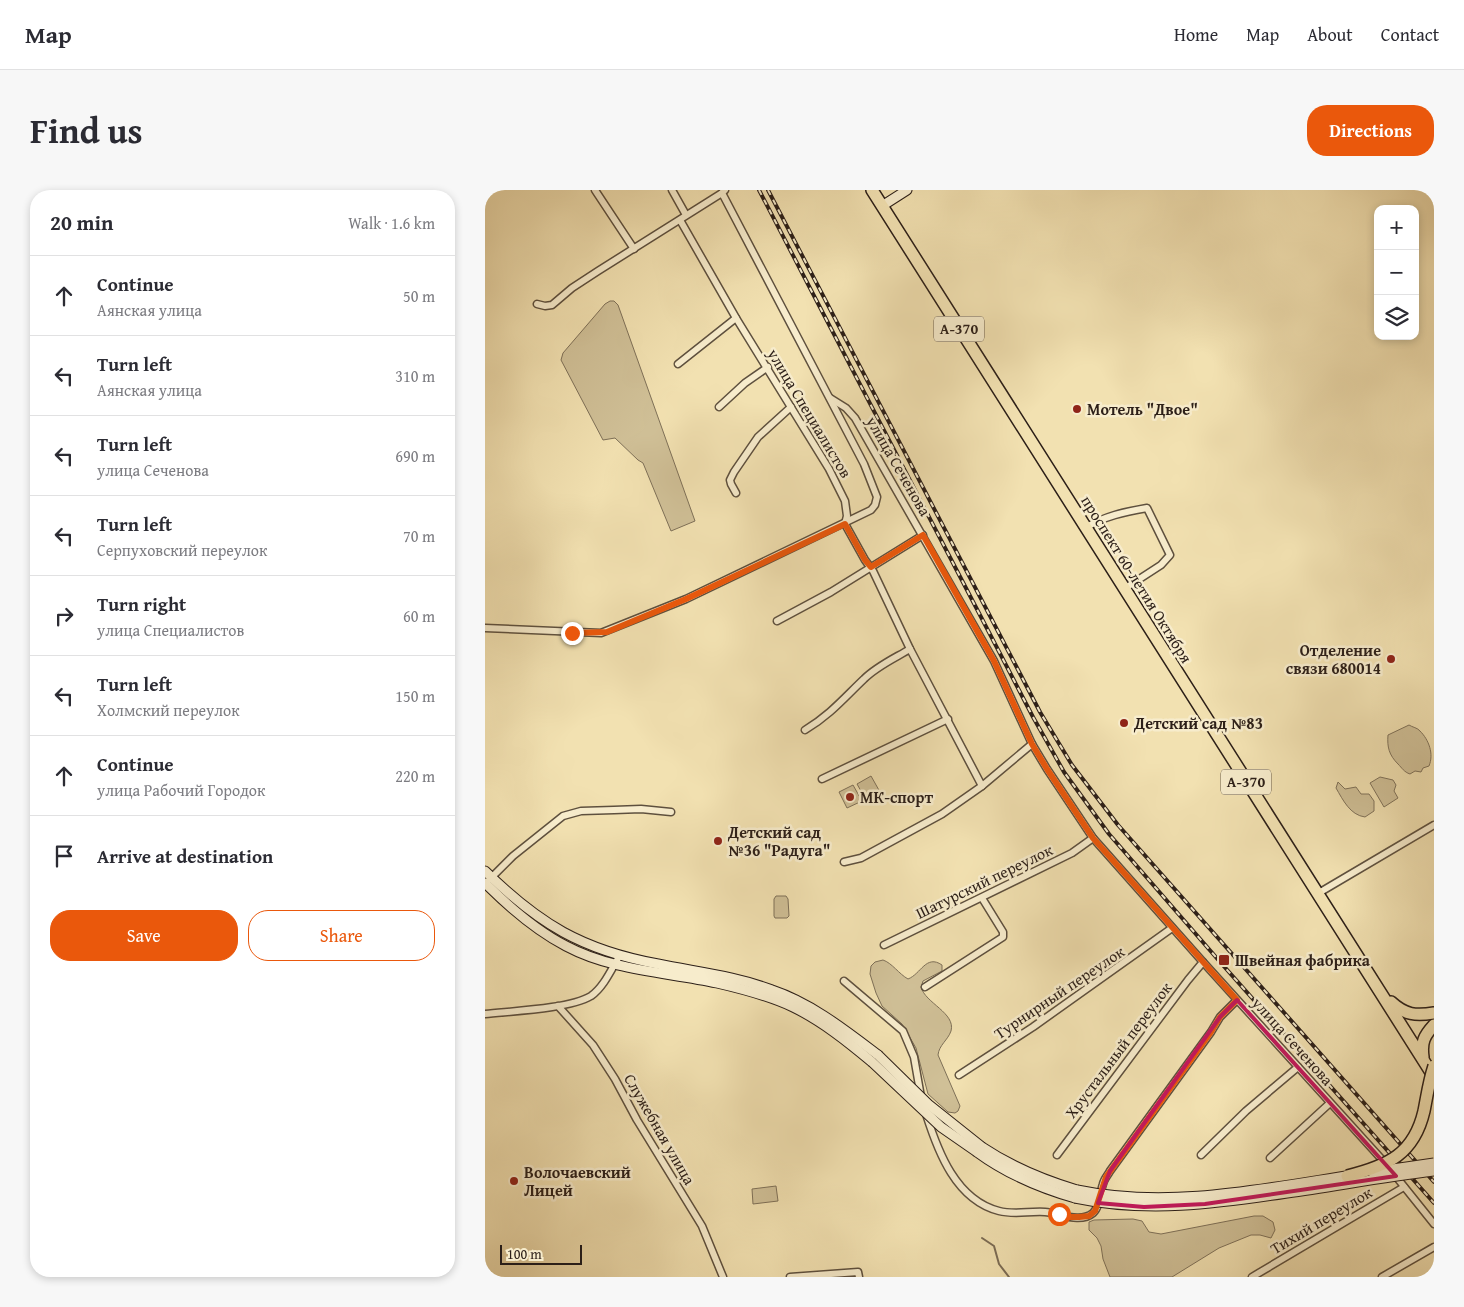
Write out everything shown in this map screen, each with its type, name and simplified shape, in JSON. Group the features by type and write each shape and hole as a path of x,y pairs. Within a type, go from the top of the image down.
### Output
{"highway":[{"name":"проспект 60-летия Октября","path":"872,190 1317,894 1430,1065 1434,1077"},
{"name":"проспект 60-летия Октября","path":"1375,984 1401,1011 1411,1014 1434,1013"},
{"name":"А-370","path":"1430,1065 1424,1059 1422,1048 1423,1039 1434,1025"},
{"path":"1347,1176 1383,1166 1411,1144 1416,1136 1423,1112 1430,1065"}],"main road":[{"path":"882,206 907,190"},
{"path":"487,879 547,924 617,959 725,976 774,990 798,1001 818,1013 875,1058 979,1150 1076,1194 1123,1206 1205,1204 1434,1172"},
{"path":"1076,1194 1123,1198 1174,1198 1245,1191 1434,1163"}],"street":[{"path":"595,190 634,249"},
{"name":"улица Специалистов","path":"672,190 683,217 736,318 823,458 845,501 847,509 845,524 865,560 871,567 910,649 982,786"},
{"path":"537,304 552,305 573,288 724,192"},
{"name":"улица Сеченова","path":"724,192 864,464 877,498 875,506 871,510 845,524"},
{"path":"678,364 736,318"},
{"path":"719,407 745,383 768,367"},
{"name":"улица Сеченова","path":"830,398 846,408 855,418 994,661 1032,744 1093,838 1330,1103 1377,1152 1434,1224"},
{"path":"736,493 730,480 734,472 758,437 791,407"},
{"path":"1085,528 1099,519 1114,514 1147,508 1170,555 1161,565 1124,589"},
{"path":"485,628 572,633 607,632 686,599 845,524"},
{"path":"777,621 831,592 923,535"},
{"path":"805,730 820,722 870,674 910,649"},
{"path":"822,779 948,719"},
{"path":"844,862 861,858 920,828 982,786 1032,744"},
{"path":"487,879 563,816 581,812 641,809 671,812"},
{"path":"1317,894 1434,825"},
{"name":"Шатурский переулок","path":"884,945 1072,853 1093,838"},
{"path":"925,987 1003,937 1003,932 982,898"},
{"name":"Турнирный переулок","path":"959,1076 1041,1022 1172,928"},
{"path":"485,1014 558,1006 591,996 600,986 617,959"},
{"name":"Хрустальный переулок","path":"1057,1155 1187,980 1203,962"},
{"path":"844,981 903,1031 915,1057 922,1100 939,1151 956,1180 973,1199 984,1206 999,1211 1020,1213 1044,1212 1073,1217 1089,1216 1093,1213 1110,1171 1220,1017 1237,1000"},
{"name":"Служебная улица","path":"558,1006 593,1045 615,1079 642,1128 702,1226 723,1277"},
{"path":"1201,1155 1247,1111 1298,1067"},
{"path":"1270,1158 1330,1103"},
{"name":"Тихий переулок","path":"1252,1277 1404,1187"},
{"path":"1383,1277 1434,1247"},
{"path":"790,1277 858,1272 859,1277"}],"highlighted area":[{"path":"1237,1000 1396,1176 1205,1204 1144,1207 1098,1203 1110,1171 1220,1017"}],"shaded area":[{"path":"614,301 618,305 695,521 671,531 643,463 615,438 603,440 561,360 563,353 605,304"},
{"path":"1409,725 1418,729 1423,735 1430,747 1431,757 1429,766 1423,768 1421,772 1415,771 1410,774 1403,770 1388,747 1388,735"},
{"path":"871,776 880,792 866,800 857,784"},
{"path":"1380,777 1393,780 1396,785 1394,791 1398,798 1384,807 1370,783"},
{"path":"1338,782 1345,789 1356,787 1361,794 1369,794 1374,801 1374,811 1365,817 1351,810 1336,788"},
{"name":"МК-спорт","path":"853,785 862,801 847,808 839,792"},
{"path":"776,896 786,896 788,899 789,916 787,918 775,918 774,916 774,899"},
{"path":"883,960 908,979 913,977 928,963 936,962 942,965 942,971 923,981 921,987 928,998 945,1013 951,1025 950,1034 940,1048 938,1055 960,1106 955,1113 948,1112 928,1094 916,1048 902,1024 882,1006 870,974 871,966 875,962"},
{"path":"776,1186 778,1201 753,1204 752,1189"},
{"path":"1254,1216 1263,1216 1273,1222 1275,1230 1271,1238 1251,1235 1219,1248 1172,1277 1110,1277 1103,1259 1101,1246 1097,1238 1089,1230 1089,1222 1094,1220 1133,1219 1142,1221 1149,1232 1161,1234"}],"waterway":[{"path":"982,1238 994,1246 999,1264 1009,1277"}],"railway":[{"path":"759,190 1033,717 1064,772 1109,834 1434,1203"},
{"path":"768,190 1040,712 1072,765 1118,825 1434,1182"}],"place":[{"name":"Мотель \"Двое\"","path":"1077,409"},
{"name":"Отделение связи 680014","path":"1391,659"},
{"name":"Детский сад №83","path":"1124,723"},
{"name":"МК-спорт","path":"850,797"},
{"name":"Детский сад №36 \"Радуга\"","path":"718,841"},
{"name":"Швейная фабрика","path":"1224,960"},
{"name":"Волочаевский Лицей","path":"514,1181"}],"route":[{"path":"572,633 607,632 686,599 845,524 865,560 871,567 923,535 994,661 1032,744 1093,838 1237,1000 1220,1017 1106,1177 1095,1211 1089,1216 1079,1217 1059,1214"}]}
